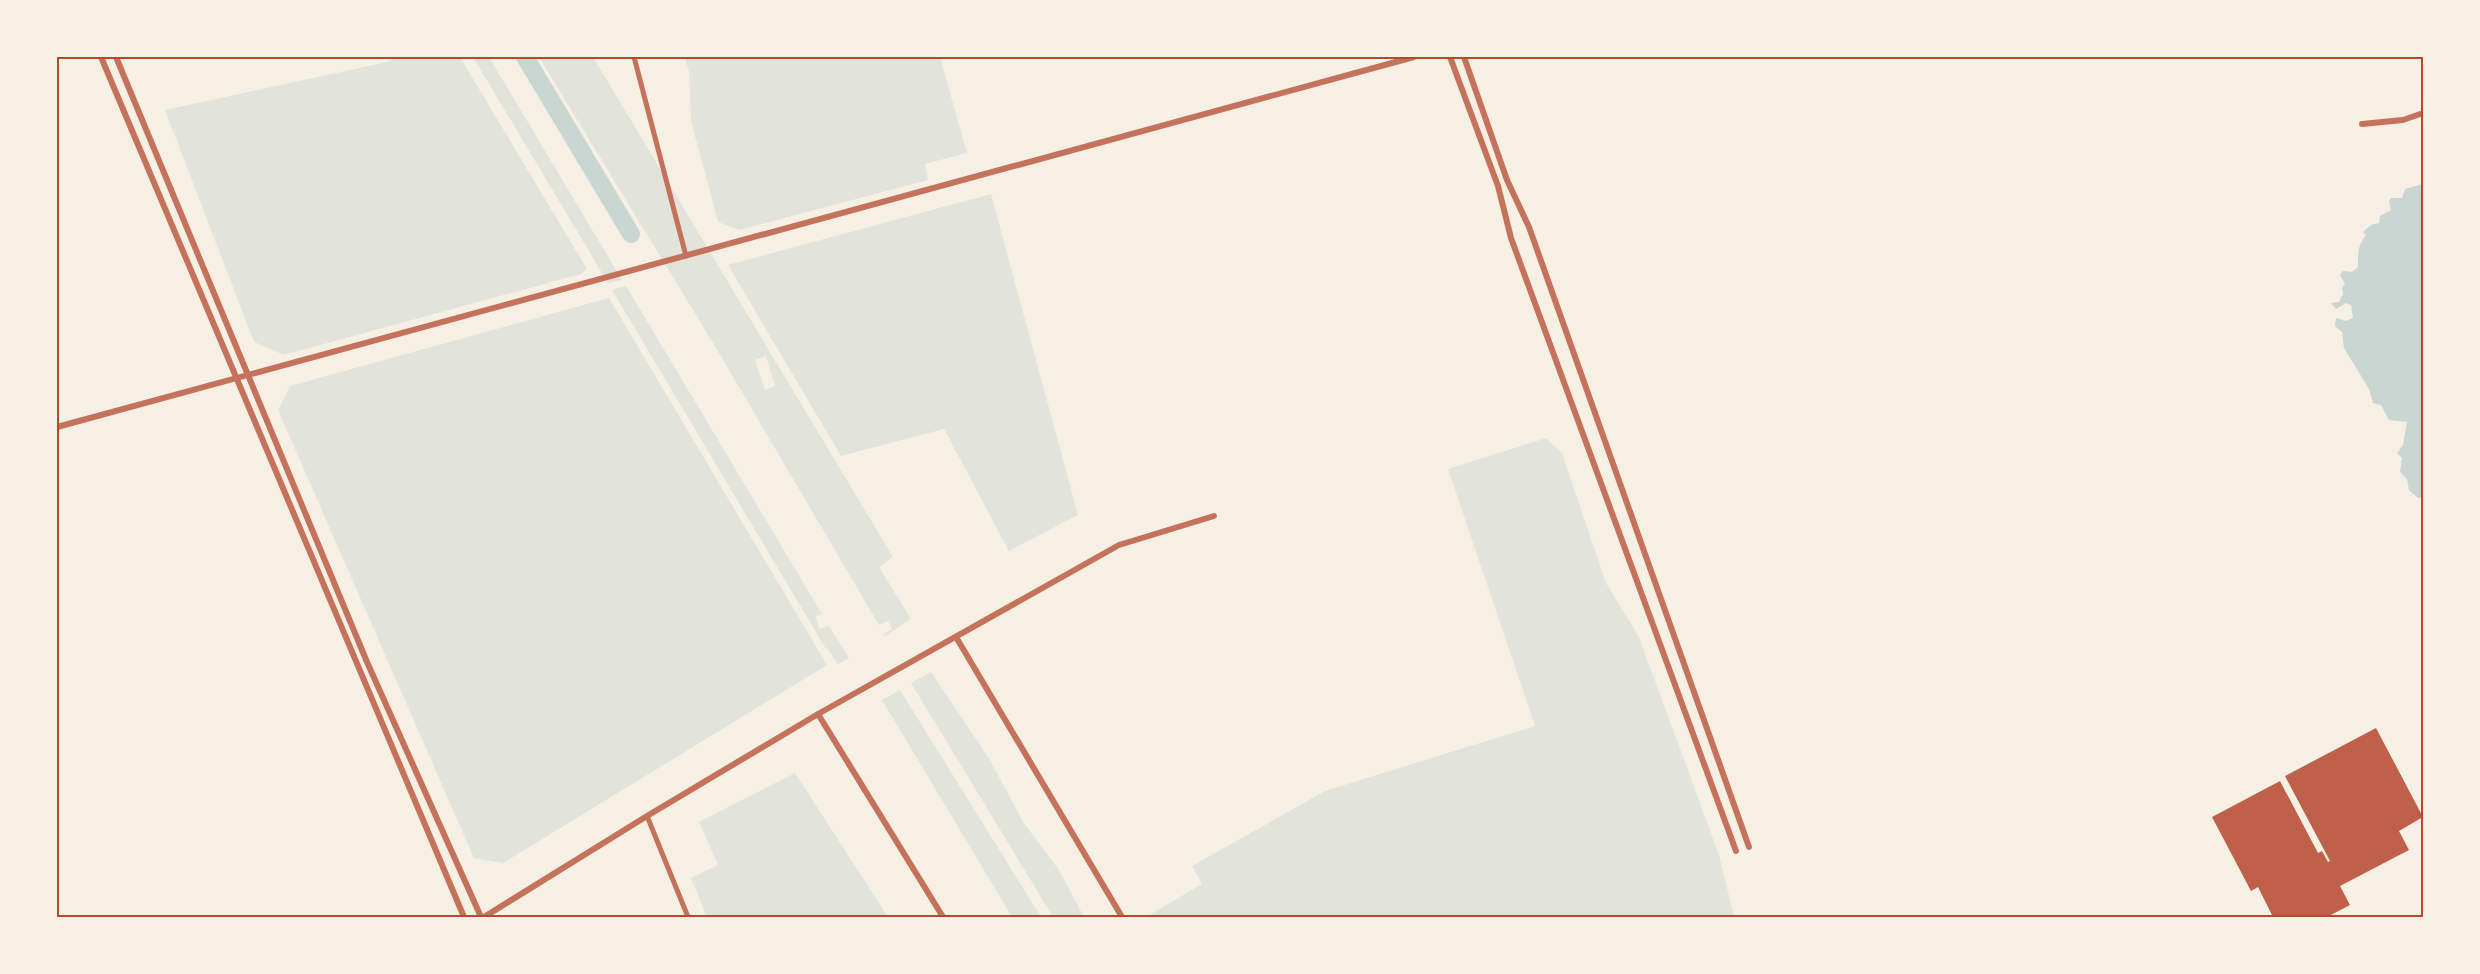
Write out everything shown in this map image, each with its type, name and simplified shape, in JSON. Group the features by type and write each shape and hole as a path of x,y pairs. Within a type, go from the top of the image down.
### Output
{"street":[{"path":"100,57 465,917"},
{"path":"116,57 367,662 483,917 818,714 1119,545 1214,516"},
{"path":"634,57 686,256"},
{"path":"57,427 1414,57"},
{"path":"1450,57 1498,186 1511,238 1736,851"},
{"path":"1464,57 1507,180 1529,228 1749,847"},
{"path":"2362,124 2403,120 2423,113"},
{"path":"956,637 1122,917"},
{"path":"818,714 943,917"},
{"path":"647,816 688,917"}],"shaded area":[{"path":"397,57 460,57 587,269 581,274 284,355 254,342 165,110 387,62"},
{"path":"473,57 489,57 622,280 608,283"},
{"path":"539,57 593,57 893,557 879,567 911,619 885,636 884,634 892,629 888,621 879,625 716,348","holes":["766,356 775,386 765,390 755,360"]},
{"path":"685,57 940,57 967,153 925,164 928,180 739,230 718,222 691,121 689,72"},
{"path":"2423,184 2423,497 2418,498 2409,490 2407,479 2400,472 2402,458 2397,453 2403,445 2407,422 2389,420 2381,405 2373,403 2369,389 2344,348 2342,332 2335,326 2336,318 2346,321 2353,318 2351,305 2346,303 2336,309 2331,303 2339,302 2343,294 2342,288 2345,284 2340,275 2343,271 2352,272 2358,267 2359,250 2366,235 2363,232 2371,225 2379,223 2380,216 2391,210 2389,201 2391,198 2402,198 2405,189"},
{"path":"991,194 1078,515 1009,551 944,429 841,456 728,265"},
{"path":"626,286 822,614 816,616 819,629 829,626 849,658 838,664 826,649 612,290"},
{"path":"609,298 827,665 503,863 474,858 278,410 290,386"},
{"path":"1546,438 1562,453 1606,583 1639,637 1719,855 1734,917 1146,917 1202,884 1192,866 1325,791 1535,726 1448,469"},
{"path":"931,672 990,760 1023,822 1059,870 1084,917 1053,917 911,683"},
{"path":"900,690 1041,917 1012,917 882,700"},
{"path":"795,773 888,917 707,917 691,878 718,865 699,822"}],"building":[{"path":"2376,728 2423,817 2399,831 2409,850 2340,886 2350,905 2327,917 2273,917 2258,887 2251,891 2212,817 2280,781 2318,853 2322,851 2328,862 2330,861 2285,776"}],"waterway":[{"path":"525,57 631,234"}]}
